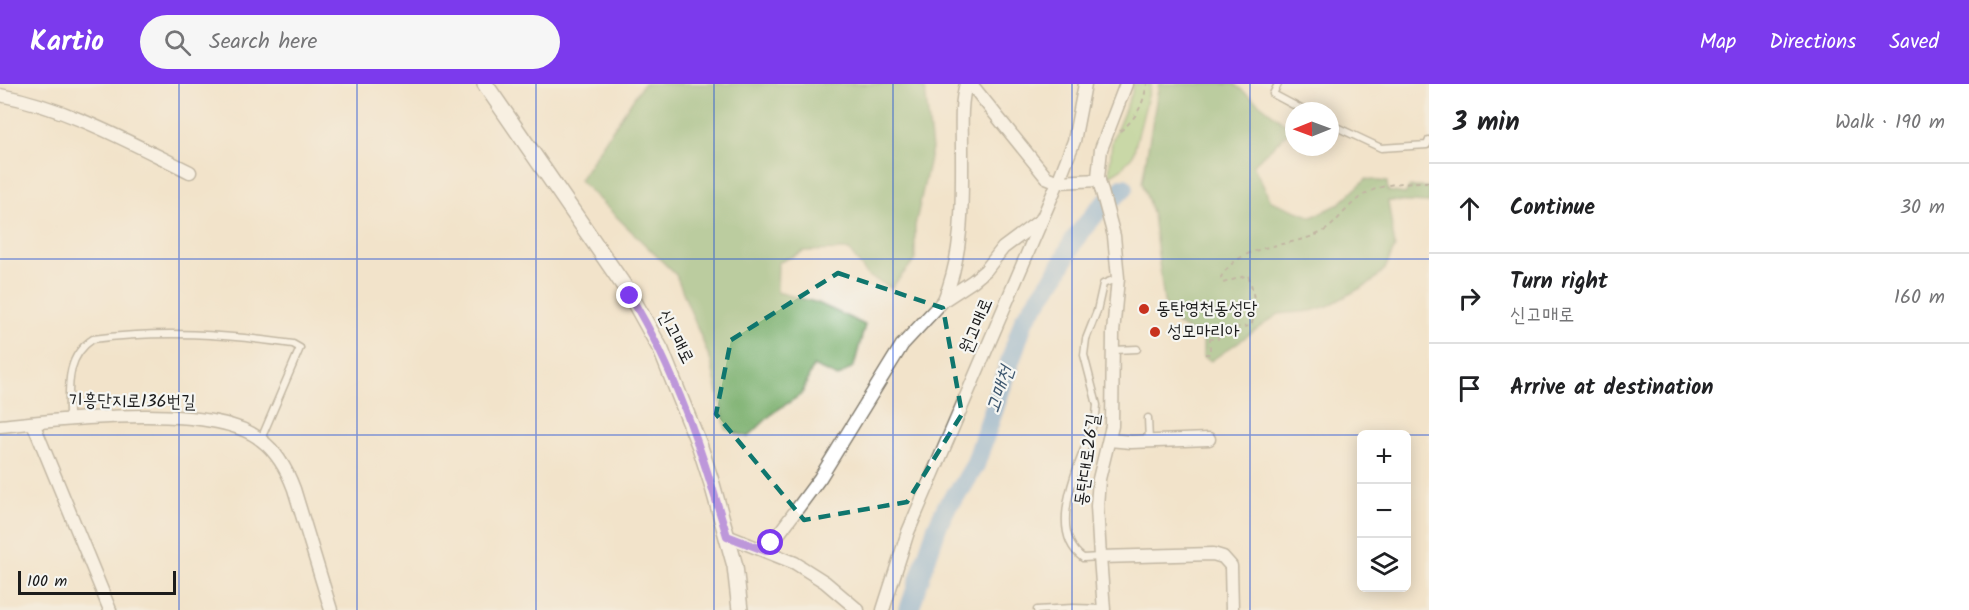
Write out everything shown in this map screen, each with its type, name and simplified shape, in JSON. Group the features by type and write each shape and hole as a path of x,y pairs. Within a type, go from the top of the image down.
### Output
{"street":[{"name":"신고매로","path":"484,84 646,321 674,379 700,447 735,566 740,610"},
{"path":"944,300 952,280 961,229 962,108 966,84"},
{"path":"972,84 1046,177 1058,182 1100,183 1104,140 1126,84"},
{"name":"원고매로","path":"883,610 908,532 1046,217 1074,141 1085,84"},
{"path":"0,95 33,102 88,123 190,172"},
{"name":"동탄대로26길","path":"1100,183 1112,226 1118,278 1114,398 1097,506 1104,610"},
{"path":"766,551 820,478 902,345 944,300 959,292 986,270 1003,248 1046,217"},
{"name":"기흥단지로136번길","path":"0,426 69,418 189,418 222,423 261,439"},
{"path":"33,423 110,610"},
{"path":"261,439 287,471 331,610"},
{"path":"1109,440 1209,439"},
{"path":"727,536 795,563 825,582 858,610"},
{"path":"1100,557 1213,554 1223,557 1231,566 1232,610"}],"lane":[{"path":"1278,84 1273,94 1288,102"},
{"path":"1339,128 1381,148 1427,145 1429,140"},
{"path":"1100,557 1083,558 1077,554 1069,540 1065,519 1066,502 1096,414 1097,405 1084,355 1086,339 1097,311 1103,284 1118,278"},
{"path":"69,418 71,365 82,346 93,339 186,332 230,334 293,344 300,348 261,439"},
{"path":"1114,350 1137,349"},
{"path":"1148,418 1149,441"},
{"path":"1037,610 1104,610"}],"path":[{"path":"1104,140 1133,121 1143,106 1147,84"},
{"path":"1205,354 1210,354 1210,339 1218,339 1219,329 1243,329 1251,326 1254,317 1253,288 1248,275 1223,283 1221,277 1233,262 1255,250 1321,233 1331,227 1363,195 1395,182 1429,182"}],"highlighted area":[{"path":"838,273 943,308 962,414 907,502 804,520 716,414 731,340"}],"green space":[{"path":"643,84 916,84 925,89 932,149 915,226 915,260 891,288 868,276 849,250 804,251 778,263 777,292 818,303 865,325 854,366 838,377 813,366 802,394 774,412 748,437 726,430 711,362 676,275 579,180"},
{"path":"1132,84 1151,84 1133,155 1121,169 1109,176 1112,141 1132,93"},
{"path":"1159,84 1234,84 1285,124 1285,135 1253,165 1271,201 1312,217 1339,204 1366,179 1387,182 1388,191 1405,194 1409,187 1429,187 1429,203 1388,201 1395,247 1385,269 1372,282 1328,306 1311,311 1279,314 1211,361 1203,357 1203,334 1189,331 1177,324 1164,302 1153,215 1142,183"}],"waterway":[{"name":"고매천","path":"909,610 937,527 947,506 975,465 1024,320 1057,273 1074,240 1098,210 1124,188"}],"place":[{"name":"동탄영천동성당","path":"1144,309"},
{"name":"성모마리아","path":"1155,332"}],"route":[{"path":"630,296 646,321 674,379 700,447 727,536 740,539 766,551 771,543"}]}
